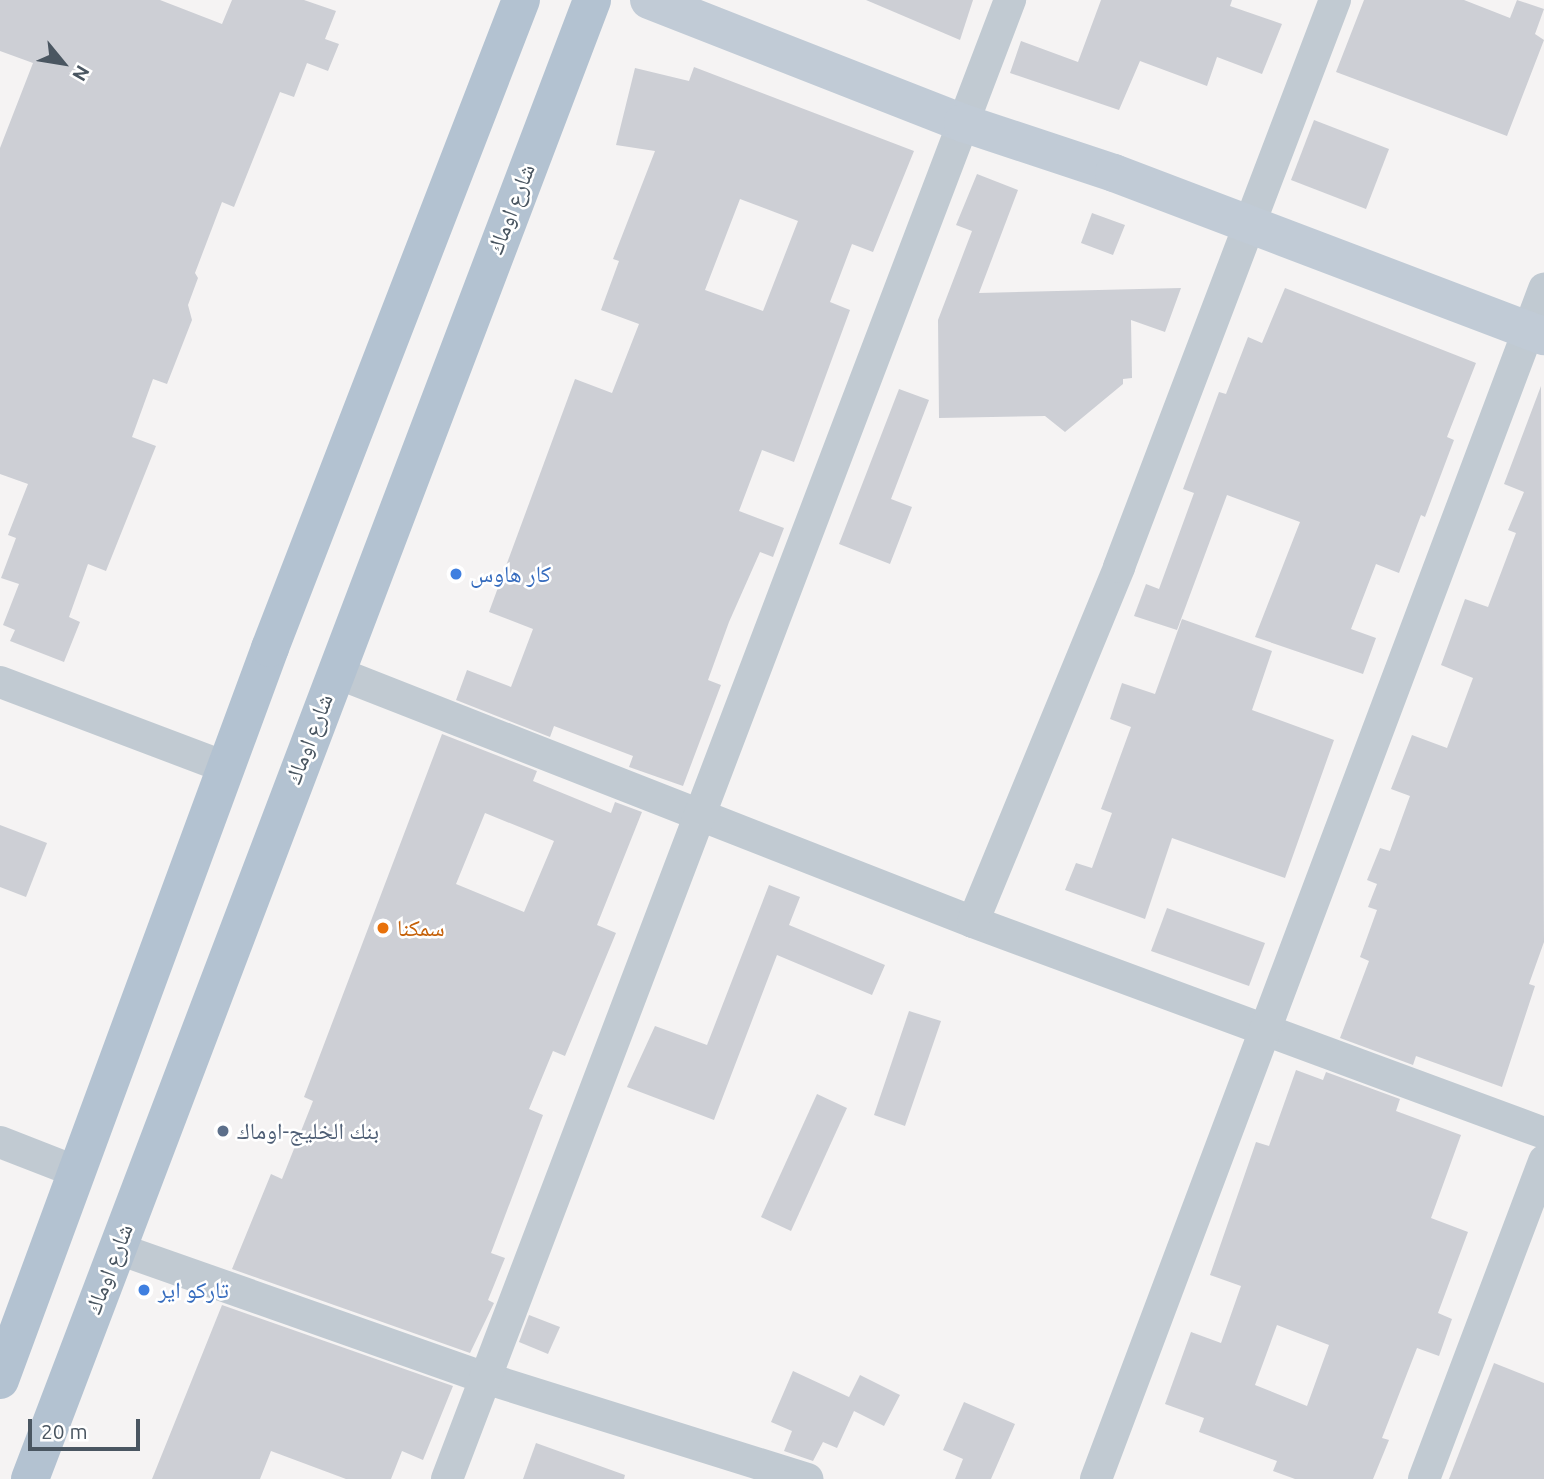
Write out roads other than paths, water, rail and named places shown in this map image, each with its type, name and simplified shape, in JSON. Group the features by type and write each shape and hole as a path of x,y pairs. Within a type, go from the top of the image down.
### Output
{"main road":[{"path":"0,1380 228,768 270,648 522,0"},
{"name":"شارع اوماك","path":"30,1479 592,0"}],"street":[{"path":"649,0 963,123 1249,224 1536,333"},
{"path":"447,1479 1010,0"},
{"path":"973,922 1119,567 1335,0"},
{"path":"1096,1479 1265,1030 1536,333 1544,289"},
{"path":"335,672 699,817 973,922 1544,1133"},
{"path":"0,682 228,768"},
{"path":"0,1142 77,1172"},
{"path":"1424,1479 1544,1161"},
{"path":"116,1248 485,1378 789,1476"}],"place":[{"name":"كار هاوس","path":"456,574"},
{"name":"سمكنا","path":"383,928"},
{"name":"بنك الخليج-اوماك","path":"223,1131"},
{"name":"تاركو اير","path":"144,1290"}]}
